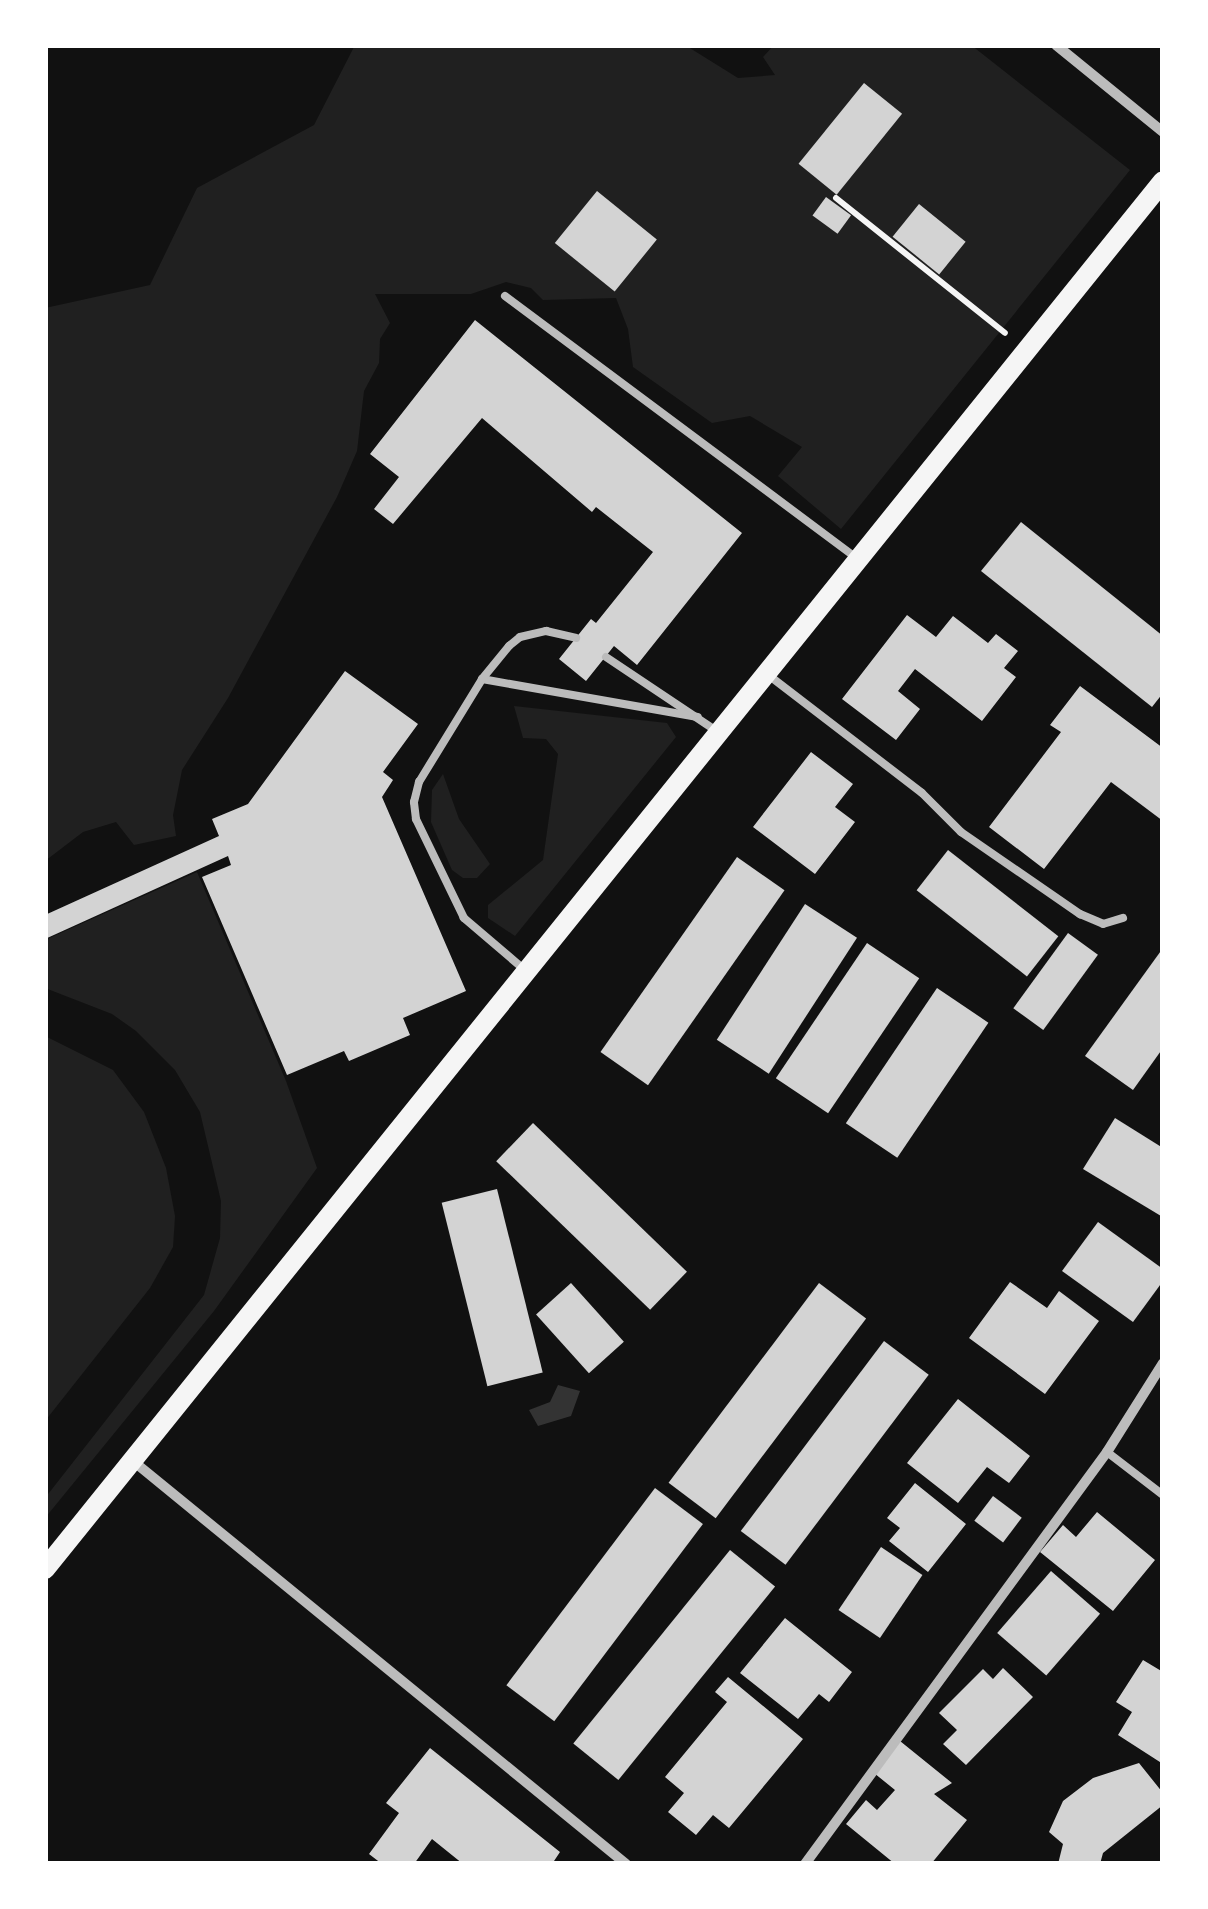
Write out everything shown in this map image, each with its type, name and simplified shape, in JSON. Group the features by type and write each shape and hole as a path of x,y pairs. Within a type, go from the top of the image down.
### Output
{"main road":[{"path":"45,1568 861,561 1163,181"}],"street":[{"path":"1056,45 1163,132"},
{"path":"805,1864 1108,1452 1163,1363"},
{"path":"132,1461 626,1864"}],"lane":[{"path":"505,296 861,561"},
{"path":"526,972 464,918 416,819 418,782 482,679 520,637 558,630 576,638"},
{"path":"606,657 718,733"},
{"path":"767,674 922,793 962,832 1080,914 1103,924 1123,918"},
{"path":"482,679 698,717"},
{"path":"1108,1452 1163,1495"}],"path":[{"path":"836,198 1004,333"}],"shaded area":[{"path":"355,45 685,45 738,78 775,75 763,57 774,45 971,45 1130,170 841,529 778,476 802,447 750,416 712,423 633,367 628,329 616,298 543,300 531,288 506,282 471,294 375,294 390,323 380,339 379,363 364,391 357,451 337,497 228,698 182,770 173,815 176,836 134,845 116,822 83,832 45,861 45,308 150,285 197,188 314,125"},
{"path":"514,706 667,723 676,737 515,936 488,918 488,905 543,860 558,754 546,739 523,738"},
{"path":"443,774 459,819 490,864 477,878 463,878 452,870 431,822 432,790"},
{"path":"197,872 286,1081 317,1168 214,1311 45,1518 45,1498 204,1295 220,1238 221,1201 200,1112 175,1070 136,1031 112,1014 45,988 45,940"},
{"path":"45,1036 113,1070 144,1112 166,1168 175,1216 173,1247 150,1288 45,1421"},
{"path":"558,1385 580,1391 571,1416 538,1426 529,1410 550,1402"}],"building":[{"path":"864,83 902,114 837,195 799,164"},
{"path":"597,191 657,239 615,292 555,243"},
{"path":"826,197 851,215 838,234 812,216"},
{"path":"919,204 966,242 939,274 893,237"},
{"path":"475,320 742,533 637,665 614,646 586,681 559,659 591,619 596,623 653,552 596,507 592,512 482,418 393,524 374,509 399,477 370,454"},
{"path":"1021,522 1163,636 1163,693 1152,707 981,571"},
{"path":"907,615 936,637 953,616 988,643 996,634 1018,651 1004,668 1016,677 982,721 915,669 898,691 920,709 896,740 842,699"},
{"path":"345,671 418,724 383,772 393,780 382,797 466,991 403,1018 410,1035 349,1061 344,1051 287,1075 202,877 231,865 228,856 45,939 45,915 219,836 212,819 248,804"},
{"path":"1080,686 1163,748 1163,821 1111,782 1044,869 989,827 1061,732 1050,725"},
{"path":"811,752 853,784 835,807 855,822 815,874 753,827"},
{"path":"948,850 1058,936 1027,976 917,890"},
{"path":"737,857 785,890 648,1085 600,1052"},
{"path":"805,904 857,938 769,1074 717,1040"},
{"path":"1068,933 1098,955 1043,1030 1013,1008"},
{"path":"867,943 919,978 828,1113 776,1078"},
{"path":"1163,948 1163,1048 1133,1090 1085,1056"},
{"path":"937,988 988,1023 897,1158 846,1123"},
{"path":"1115,1118 1163,1148 1161,1216 1083,1169"},
{"path":"533,1123 687,1272 650,1310 496,1161"},
{"path":"497,1189 543,1372 487,1386 442,1203"},
{"path":"1098,1222 1163,1269 1163,1281 1133,1322 1062,1271"},
{"path":"1010,1282 1047,1308 1059,1291 1099,1321 1045,1394 969,1338"},
{"path":"571,1283 624,1342 589,1373 536,1314"},
{"path":"819,1283 866,1319 716,1518 669,1483"},
{"path":"884,1341 929,1375 785,1565 741,1531"},
{"path":"958,1399 1030,1456 1009,1483 987,1467 958,1503 907,1463"},
{"path":"915,1483 966,1524 928,1572 889,1541 900,1528 887,1518"},
{"path":"655,1488 703,1524 554,1721 506,1685"},
{"path":"993,1496 1022,1518 1003,1542 974,1521"},
{"path":"1097,1512 1155,1560 1113,1611 1040,1552 1063,1525 1076,1537"},
{"path":"881,1547 922,1575 880,1638 839,1610"},
{"path":"730,1550 775,1587 618,1780 573,1744"},
{"path":"1051,1571 1100,1614 1046,1676 997,1633"},
{"path":"785,1618 852,1672 829,1702 819,1694 798,1719 740,1673"},
{"path":"1143,1660 1163,1672 1163,1764 1118,1735 1132,1712 1116,1702"},
{"path":"1003,1668 1033,1697 966,1765 943,1744 957,1730 939,1713 983,1669 993,1679"},
{"path":"728,1677 803,1739 729,1828 713,1815 696,1835 668,1812 684,1793 665,1777 727,1702 715,1692"},
{"path":"900,1741 952,1783 934,1794 967,1820 931,1864 895,1864 846,1824 866,1800 877,1810 895,1790 874,1773"},
{"path":"430,1748 560,1852 552,1864 463,1864 432,1839 414,1864 382,1864 369,1854 399,1813 386,1803"},
{"path":"1139,1763 1163,1793 1163,1805 1103,1853 1100,1864 1058,1864 1063,1844 1049,1832 1063,1801 1093,1778"}]}
